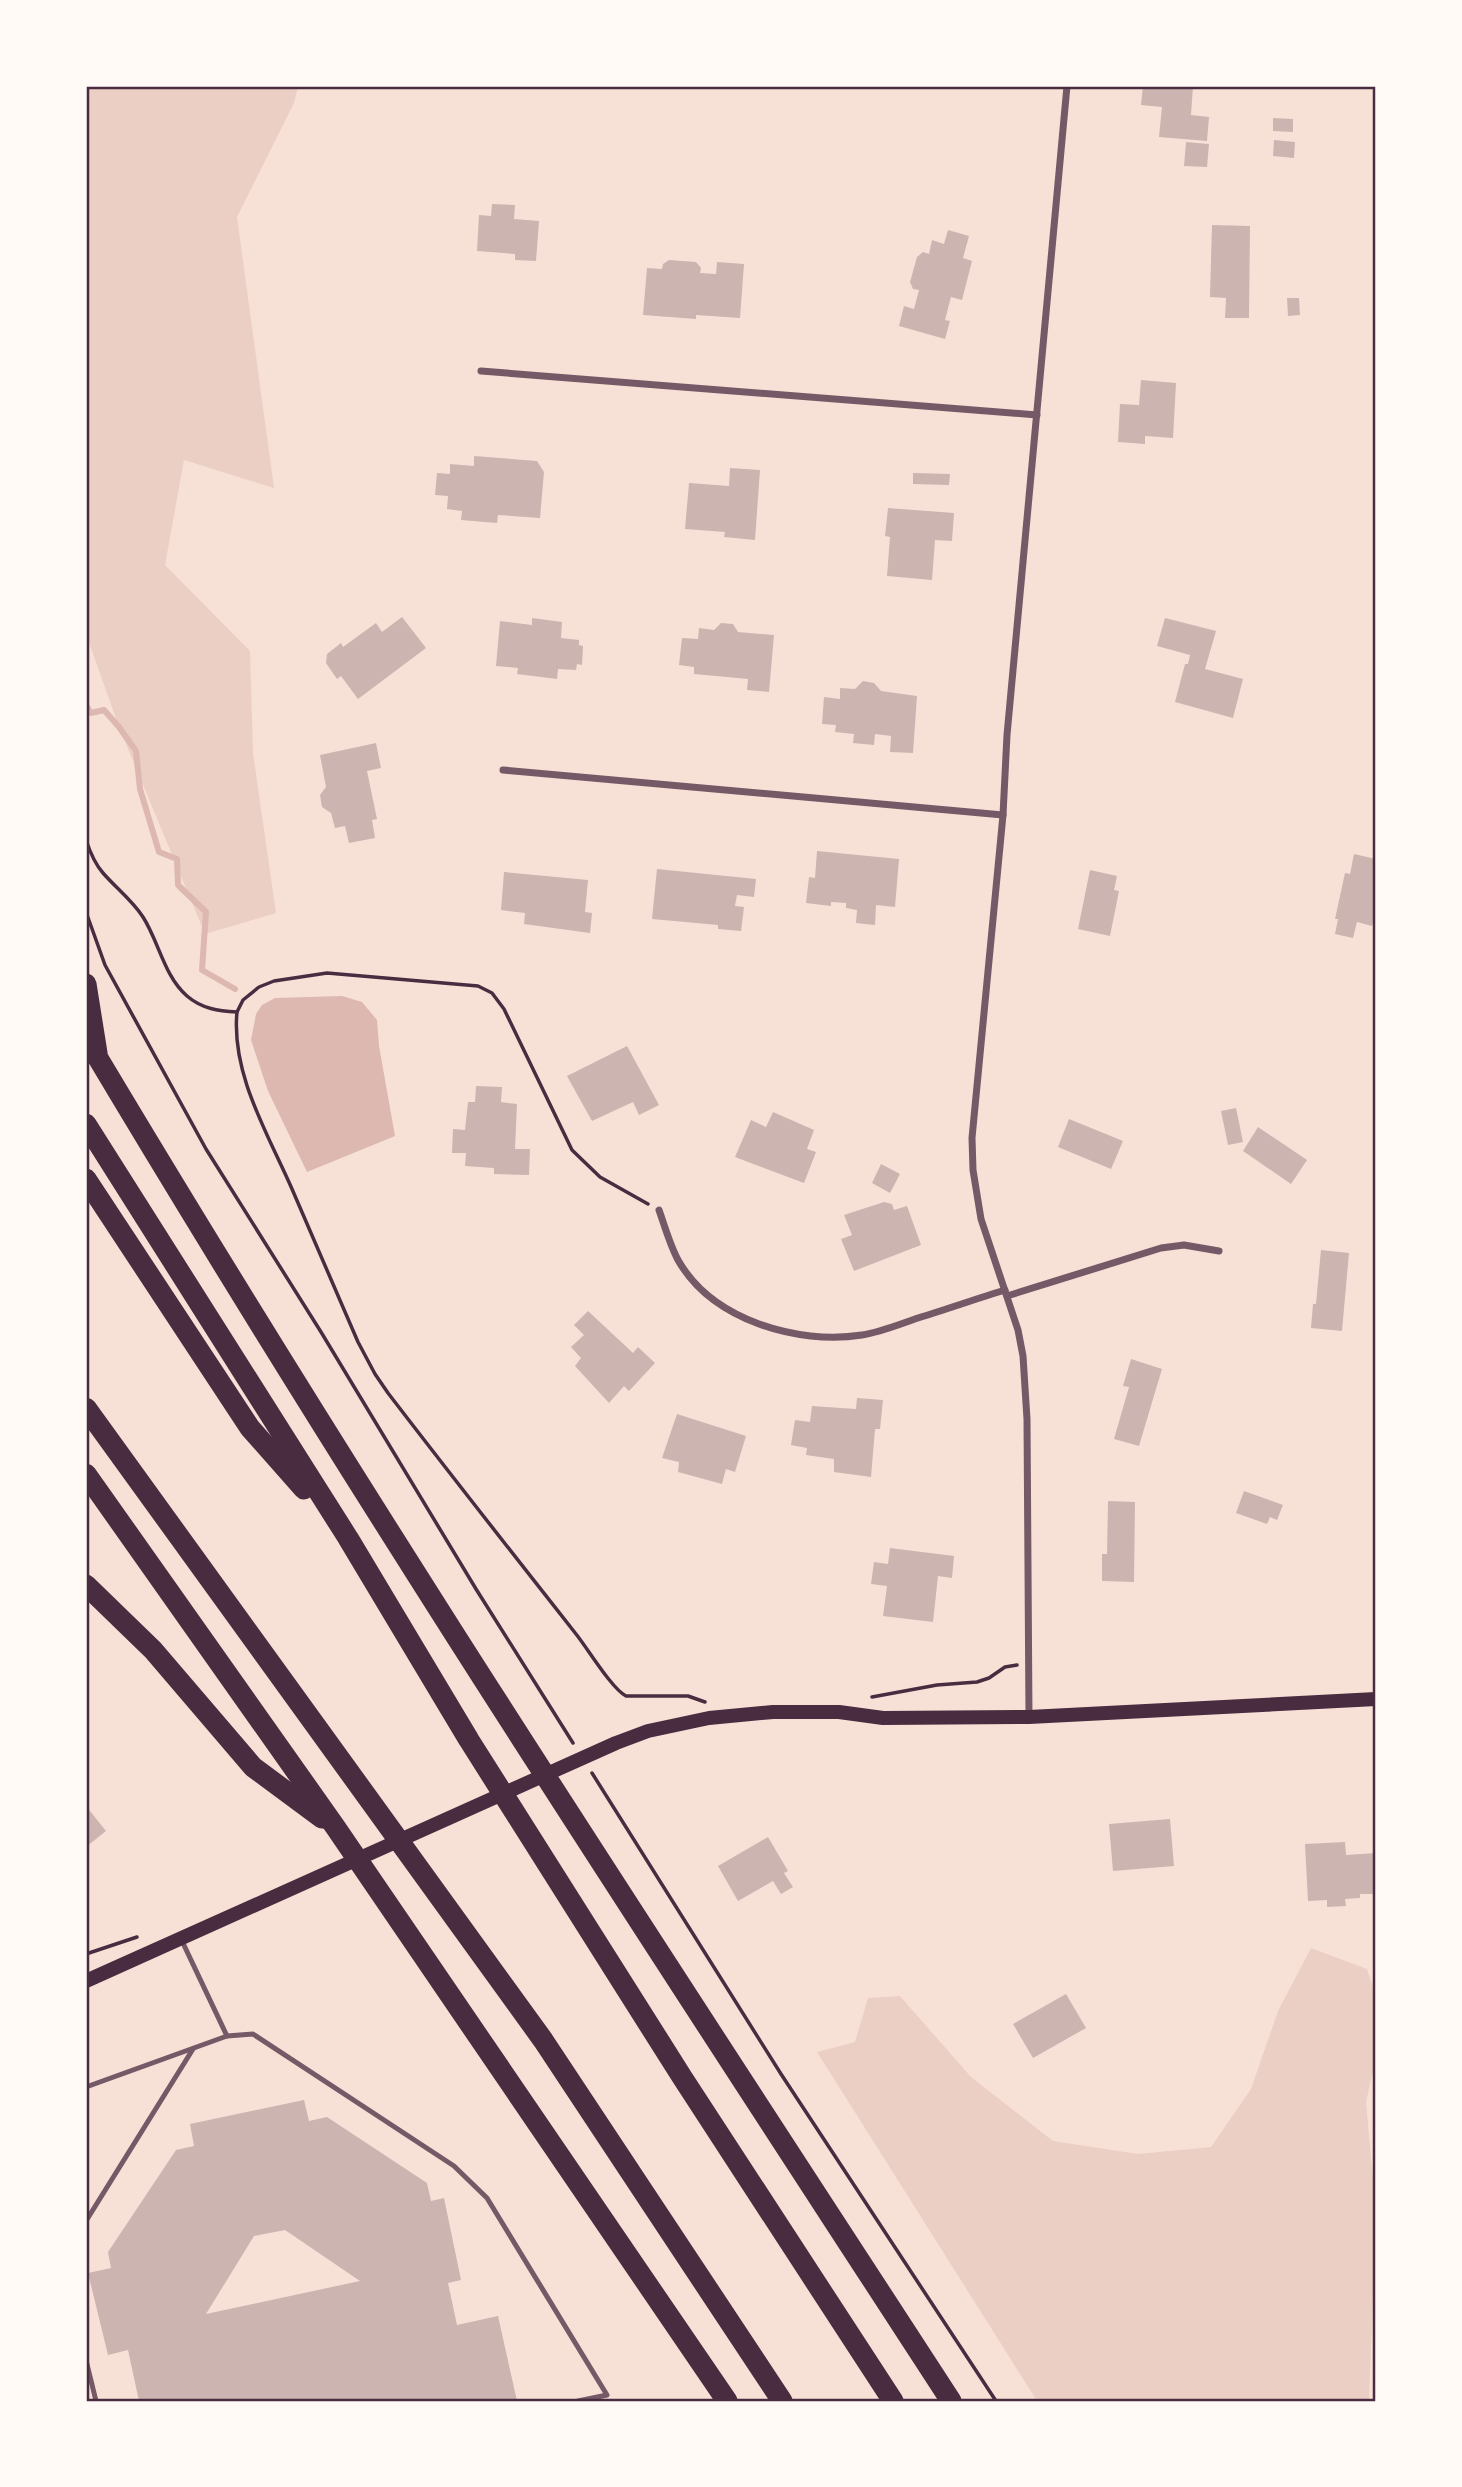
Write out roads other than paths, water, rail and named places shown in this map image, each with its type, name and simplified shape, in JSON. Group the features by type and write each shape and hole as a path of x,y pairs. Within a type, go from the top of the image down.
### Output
{"highway":[{"path":"86,984 98,1058"},
{"path":"86,1038 354,1476 951,2401"},
{"path":"86,1124 348,1538 476,1751 682,2077 893,2401"},
{"path":"86,1179 250,1428 348,1538"},
{"path":"86,1408 542,2040 782,2401"},
{"path":"86,1475 336,1828 727,2401"},
{"path":"86,1585 153,1650 253,1767 336,1828"}],"main road":[{"path":"86,1981 648,1731 709,1718 773,1712 839,1712 883,1718 1029,1717 1376,1699"}],"street":[{"path":"1029,1717 1027,1419 1023,1356 1018,1330 981,1219 973,1170 972,1138 1067,86"},
{"path":"481,371 1037,415"},
{"path":"503,770 1003,815"},
{"path":"659,1210 678,1259 691,1279 710,1296 738,1315 775,1329 822,1336 863,1335 1161,1248 1184,1245 1219,1251"}],"lane":[{"path":"181,1938 227,2036"},
{"path":"86,2087 227,2036 253,2034 454,2166 487,2198 607,2395 578,2401"},
{"path":"86,2221 194,2048"},
{"path":"86,2360 96,2401"}],"waterway":[{"path":"86,705 91,713 104,710 136,751 140,789 159,852 177,859 178,885 206,912 202,970 235,989"}]}
